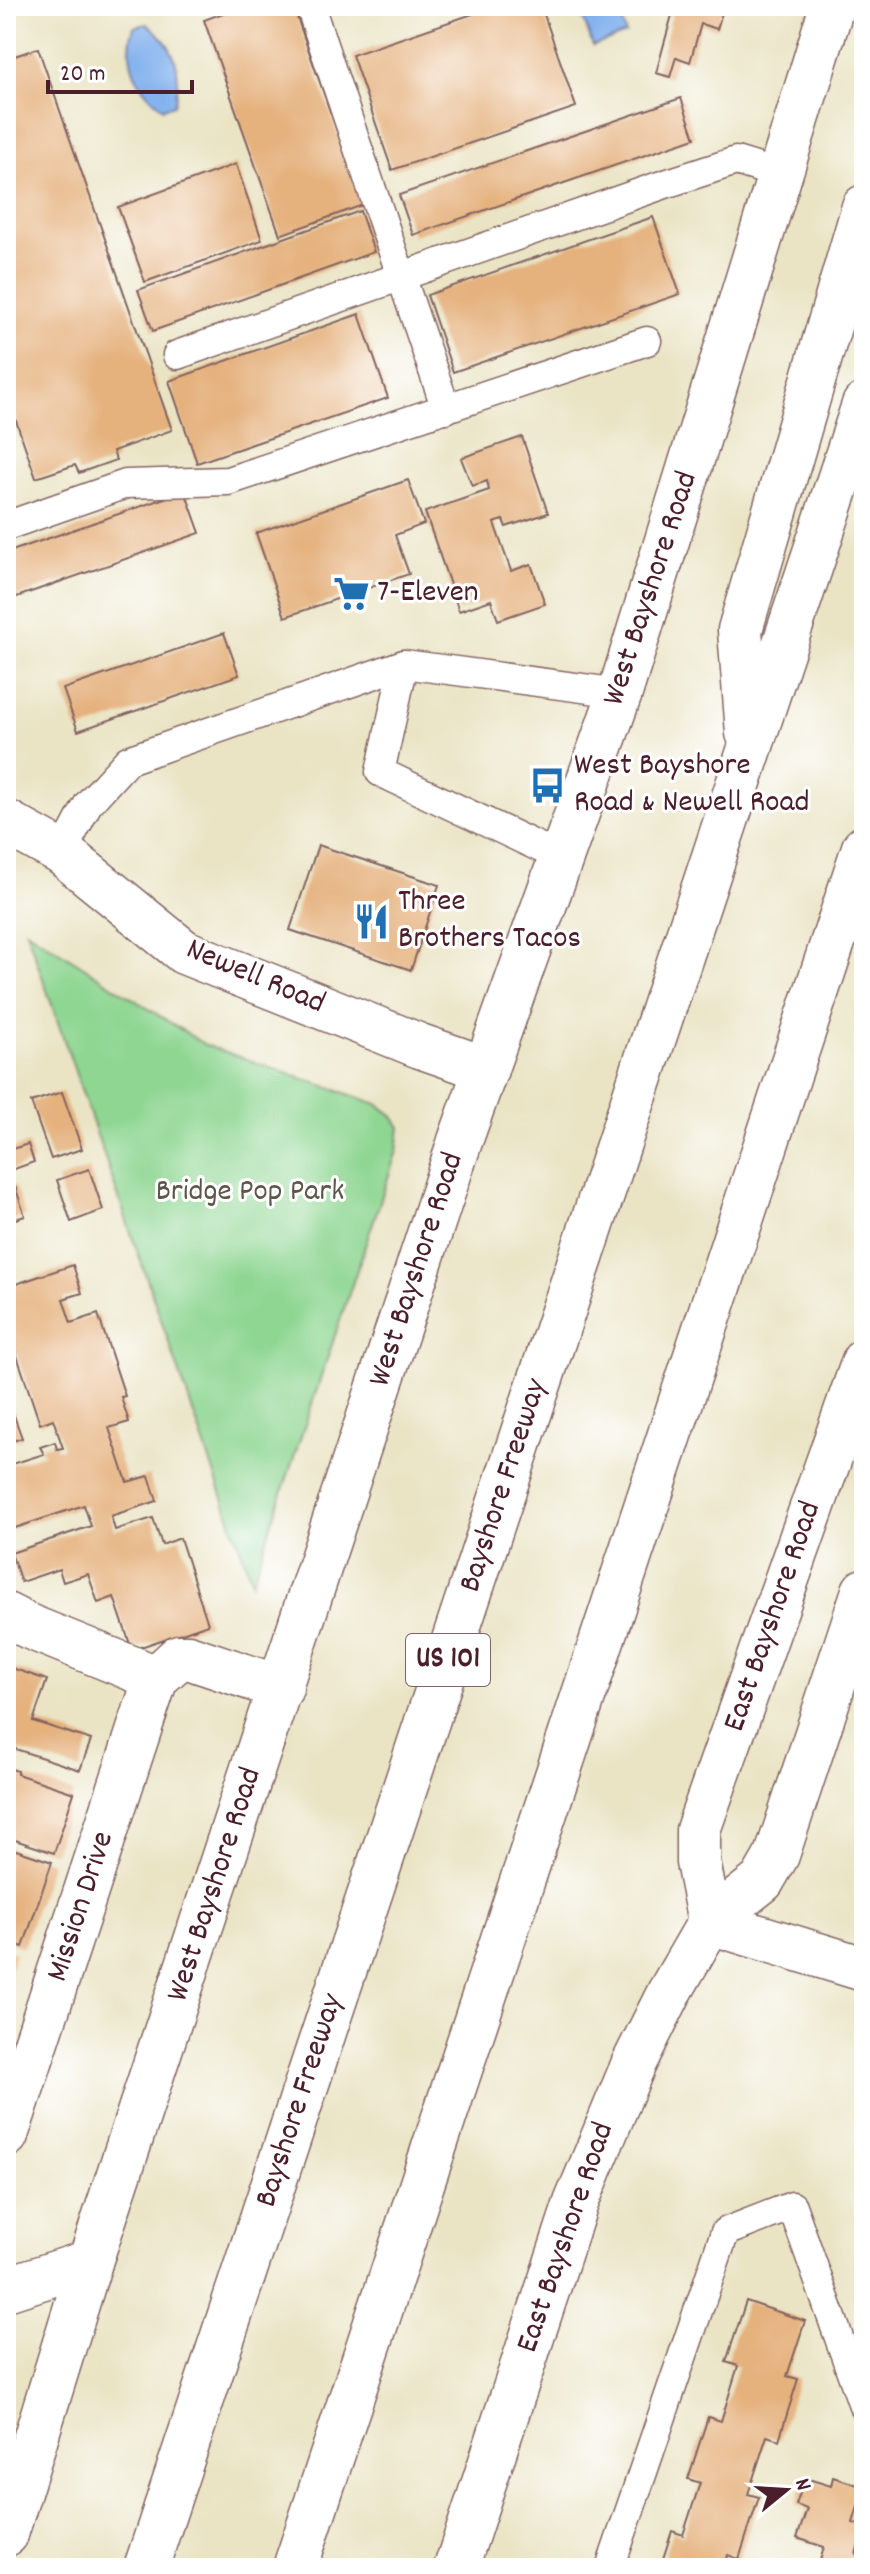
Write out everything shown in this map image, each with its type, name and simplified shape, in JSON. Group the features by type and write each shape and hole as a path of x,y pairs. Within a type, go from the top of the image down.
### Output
{"main road":[{"name":"West Bayshore Road","path":"6,2534 14,2484 486,1069 620,693 832,6"},
{"path":"749,751 740,630 864,207"},
{"name":"Bayshore Freeway","path":"146,2568 864,405"},
{"name":"Newell Road","path":"6,822 62,853 184,952 486,1069"},
{"path":"295,2568 864,848"},
{"name":"East Bayshore Road","path":"710,1922 698,1862 698,1830 864,1361"},
{"name":"East Bayshore Road","path":"456,2568 576,2203 604,2129 669,1993 710,1922 762,1881 777,1855 864,1591"},
{"path":"6,1615 156,1678 179,1657 188,1657 281,1688"},
{"name":"Mission Drive","path":"6,2135 156,1678"},
{"path":"710,1922 864,1969"},
{"path":"6,2289 90,2262"}],"lane":[{"path":"310,6 446,409"},
{"path":"177,355 736,161 781,175"},
{"path":"6,526 126,484 228,481 647,341"},
{"path":"404,664 380,772 562,858"},
{"path":"62,853 88,804 128,760 404,664 620,693"},
{"path":"610,2568 725,2232 792,2206 864,2408"}],"green space":[{"name":"Bridge Pop Park","path":"26,930 205,1045 377,1104 391,1114 400,1127 397,1151 252,1582"}],"water":[{"path":"579,6 617,6 626,34 593,46"},
{"path":"147,24 165,41 175,59 178,81 174,105 163,108 139,82 131,62 134,27"}],"building":[{"path":"242,6 293,6 363,205 280,235 204,20"},
{"path":"325,6 345,6 327,13"},
{"path":"496,6 541,6 576,107 392,170 352,55"},
{"path":"655,6 724,6 717,29 701,24 690,62 676,57 670,77 656,73 672,15 654,11"},
{"path":"38,48 172,430 113,451 116,460 79,473 75,465 36,478 6,392 6,59"},
{"path":"681,98 695,138 413,235 399,195"},
{"path":"236,164 262,240 145,282 118,207"},
{"path":"360,211 374,252 153,331 138,290"},
{"path":"653,217 680,294 453,372 427,295"},
{"path":"359,314 388,398 197,463 169,381"},
{"path":"522,437 548,513 506,527 503,520 494,523 511,571 531,564 545,604 498,620 491,600 459,611 425,512 489,490 487,481 472,486 461,458"},
{"path":"408,480 424,524 395,535 409,574 285,617 256,533"},
{"path":"185,491 200,533 11,599 6,585 6,553"},
{"path":"224,633 239,675 78,731 63,689"},
{"path":"318,845 439,885 411,970 290,930"},
{"path":"62,1092 82,1149 51,1159 31,1102"},
{"path":"28,1144 34,1162 6,1172 6,1151"},
{"path":"89,1169 103,1210 71,1222 57,1180"},
{"path":"15,1186 25,1216 6,1222 6,1189"},
{"path":"73,1265 82,1293 63,1299 71,1323 98,1314 125,1396 121,1397 129,1422 109,1428 127,1482 149,1476 157,1501 111,1516 115,1530 153,1518 162,1545 180,1538 208,1624 132,1650 114,1597 98,1603 88,1574 63,1582 59,1569 21,1582 11,1553 91,1526 84,1505 6,1531 6,1466 44,1454 40,1447 55,1442 57,1449 63,1448 53,1419 40,1424 14,1347 6,1350 6,1311 14,1309 7,1287"},
{"path":"6,1393 22,1438 6,1443"},
{"path":"6,1666 47,1680 33,1721 91,1740 80,1770 6,1746"},
{"path":"6,1767 17,1771 17,1774 74,1793 54,1853 6,1837"},
{"path":"7,1847 52,1862 23,1947 6,1941"},
{"path":"6,1950 15,1953 7,1981 6,1981"},
{"path":"746,2301 805,2321 787,2376 798,2379 779,2440 767,2436 748,2494 759,2497 739,2559 728,2555 724,2568 660,2568 672,2531 683,2535 700,2483 688,2479 708,2417 721,2421 738,2366 726,2362"},
{"path":"833,2477 864,2487 853,2523 864,2527 856,2554 864,2557 864,2568 818,2568 824,2547 797,2538 807,2509 796,2505 805,2478 831,2486"}],"place":[{"name":"7-Eleven","path":"351,594"},
{"name":"West Bayshore Road & Newell Road","path":"548,785"},
{"name":"Three Brothers Tacos","path":"372,921"}]}
